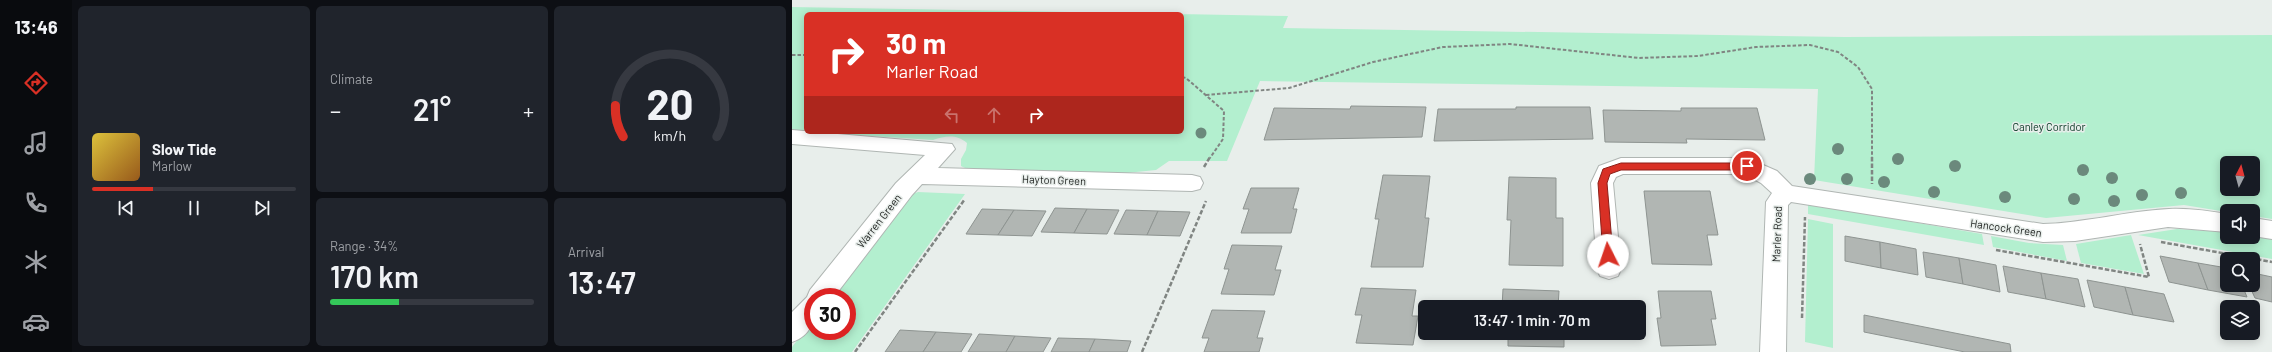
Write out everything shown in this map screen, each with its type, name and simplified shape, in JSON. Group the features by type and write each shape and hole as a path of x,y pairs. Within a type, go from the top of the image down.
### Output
{"street":[{"name":"Warren Green","path":"792,137 944,149 917,176 826,288"},
{"name":"Marler Road","path":"1609,269 1602,183 1607,172 1621,166 1747,166 1795,194"},
{"name":"Hayton Green","path":"917,176 1196,192"},
{"name":"Hancock Green","path":"1795,194 2042,233 2084,232 2167,218 2187,218 2220,222"},
{"name":"Marler Road","path":"1773,352 1777,202 1795,194"},
{"path":"2260,228 2272,230"},
{"path":"792,331 804,316"}],"path":[{"path":"1206,95 1289,88 1373,62 1443,47 1510,44 1638,58 1698,56 1756,47 1810,45 1838,52 1858,67 1872,89 1872,206"},
{"path":"792,56 804,56"},
{"path":"1142,352 1207,201 1196,192 1223,139 1224,111 1184,78"},
{"path":"855,352 970,192"},
{"path":"1795,194 1801,323"}],"green space":[{"path":"792,7 1068,12 804,12 804,132 792,131"},
{"name":"Canley Corridor","path":"1184,14 1288,16 1283,28 1845,37 2272,35 2272,219 2260,217 2260,204 2220,204 2220,211 2184,205 2046,218 1814,180 1818,89 1260,81 1227,161 1169,161 1156,170 1116,174 971,171 961,166 961,159 966,150 967,143 959,138 951,137 933,140 839,134 1184,134"},
{"path":"918,192 965,194 852,352 792,352 792,347 804,332 804,340 856,340 856,288 838,288 910,195"},
{"path":"1808,204 1982,234 1984,245 1808,214"},
{"path":"1808,219 1833,224 1833,348 1805,342"},
{"path":"2177,229 2220,232 2220,244 2260,244 2260,237 2272,239 2272,259 2260,257 2260,252 2233,252 2138,235"},
{"path":"2131,235 2144,274 2081,263 2076,244"},
{"path":"1991,236 2029,243 2063,245 2067,261 1993,247"}],"building":[{"path":"1351,106 1426,107 1422,137 1264,140 1274,108 1350,109"},
{"path":"1516,107 1590,107 1593,139 1434,141 1438,109 1516,109"},
{"path":"1681,108 1757,108 1765,140 1686,139 1687,143 1605,142 1603,110 1681,111"},
{"path":"1383,175 1430,176 1425,218 1429,218 1423,267 1371,267 1379,219 1375,219"},
{"path":"1509,177 1556,178 1556,218 1563,218 1563,266 1509,265 1511,220 1507,220"},
{"path":"1251,188 1299,188 1293,209 1297,209 1291,233 1241,233 1249,209 1243,209"},
{"path":"1644,191 1710,191 1718,235 1707,235 1712,265 1652,264"},
{"path":"1055,208 1087,209 1074,233 1041,232"},
{"path":"982,209 1014,210 998,235 966,234"},
{"path":"1087,209 1119,210 1107,234 1074,233"},
{"path":"1014,210 1046,211 1032,236 998,235"},
{"path":"1126,210 1158,211 1147,235 1114,234"},
{"path":"1158,211 1190,212 1180,236 1147,235"},
{"path":"1845,236 1880,242 1881,268 1845,261"},
{"path":"1880,242 1916,249 1918,275 1881,268"},
{"path":"1232,245 1282,246 1275,270 1281,270 1274,295 1221,294 1229,269 1224,269"},
{"path":"1923,252 1959,258 1963,284 1926,277"},
{"path":"2160,256 2198,263 2208,290 2169,282"},
{"path":"1959,258 1996,265 2000,292 1963,284"},
{"path":"2198,263 2220,267 2220,292 2245,292 2247,297 2208,290"},
{"path":"2003,266 2041,273 2046,299 2008,292"},
{"path":"2041,273 2078,279 2085,307 2046,299"},
{"path":"2260,274 2272,277 2272,302 2255,298 2252,292 2260,292"},
{"path":"2087,280 2125,287 2133,315 2094,307"},
{"path":"2125,287 2164,294 2174,322 2133,315"},
{"path":"1361,288 1416,290 1412,316 1418,316 1413,345 1356,343 1362,315 1355,315"},
{"path":"1503,289 1559,291 1558,300 1502,300"},
{"path":"1658,291 1711,291 1716,319 1711,319 1716,345 1661,346 1657,318 1661,318"},
{"path":"1212,310 1265,311 1257,338 1263,338 1259,352 1204,352 1209,338 1202,338"},
{"path":"1864,315 2010,344 2011,352 1965,352 1864,332"},
{"path":"900,330 936,332 923,352 885,352"},
{"path":"936,332 972,334 961,352 923,352"},
{"path":"979,334 1015,336 1006,352 968,352"},
{"path":"1015,336 1051,338 1043,352 1006,352"},
{"path":"1058,338 1095,339 1089,352 1051,352"},
{"path":"1095,339 1131,341 1127,352 1089,352"},
{"path":"1508,340 1564,340 1564,347 1508,346"}],"route":[{"path":"1608,255 1602,183 1607,172 1621,166 1747,166"}]}
